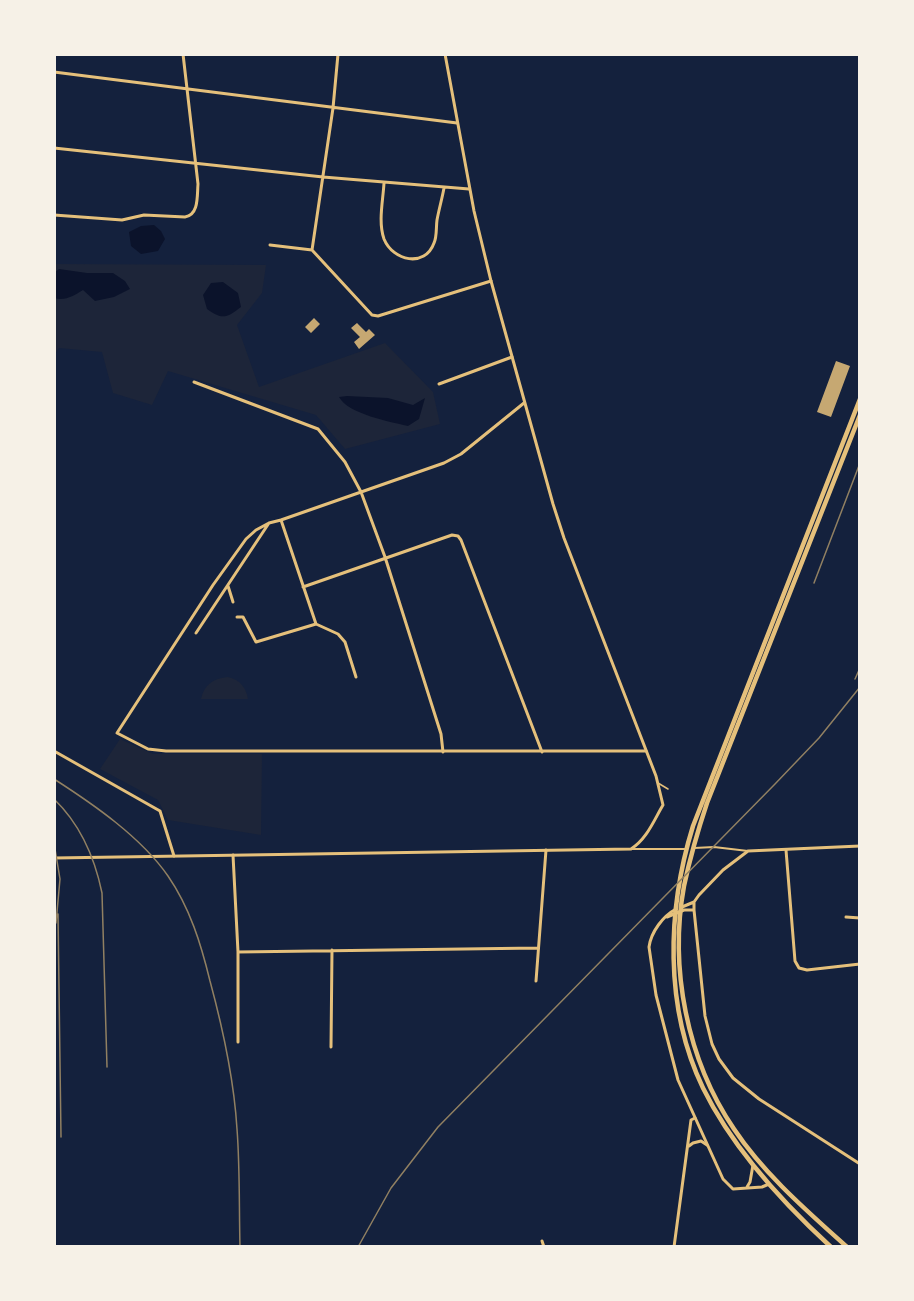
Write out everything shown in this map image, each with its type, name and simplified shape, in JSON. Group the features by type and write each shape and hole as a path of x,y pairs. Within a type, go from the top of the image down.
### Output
{"main road":[{"path":"847,1247 791,1196 735,1131 713,1094 698,1057 685,1009 679,952 683,898 694,844 729,738 860,399"},
{"path":"831,1247 769,1184 737,1145 712,1105 694,1069 684,1037 674,967 676,902 681,867 701,802 785,610 860,415"}],"street":[{"path":"54,216 122,220 144,215 190,217 194,214 198,184 185,89 183,54"},
{"path":"312,250 333,108 338,54"},
{"path":"445,54 469,189 524,403 564,538 658,783 663,804 645,836 631,849"},
{"path":"54,72 457,123"},
{"path":"54,148 322,177 469,189"},
{"path":"384,183 381,223 385,241 394,253 417,260 426,255 434,244 444,188"},
{"path":"270,245 312,250 372,315 384,315 491,281"},
{"path":"439,384 512,357"},
{"path":"194,382 318,429 345,462 361,492 385,557 441,734 443,752"},
{"path":"524,403 461,454 444,463 269,523 256,530 239,548 213,585 117,733 148,749 166,751 646,751"},
{"path":"281,520 316,624"},
{"path":"196,633 269,523"},
{"path":"303,587 385,557 453,535 458,536 542,752"},
{"path":"228,586 233,602"},
{"path":"237,617 243,617 246,620 256,642 316,624 338,634 345,642 356,677"},
{"path":"54,751 160,811 174,856"},
{"path":"54,858 714,847 748,851 860,846"},
{"path":"786,849 795,961 799,968 807,970 860,964"},
{"path":"536,981 546,850"},
{"path":"748,851 716,877 694,902 675,909 662,921 650,941 656,995 678,1080 723,1179 733,1189 769,1184"},
{"path":"233,855 238,952 238,1042"},
{"path":"694,902 705,1016 712,1044 719,1059 733,1078 759,1099 860,1164"},
{"path":"662,921 677,912 694,910"},
{"path":"846,916 860,918"},
{"path":"238,952 538,948"},
{"path":"331,1047 332,950"},
{"path":"674,1247 692,1120 695,1118"},
{"path":"688,1148 693,1143 701,1141 709,1146"},
{"path":"747,1188 753,1163"},
{"path":"542,1241 544,1247"}],"lane":[{"path":"658,783 668,789"}],"shaded area":[{"path":"154,225 165,239 158,251 141,254 131,246 129,232 141,226"},
{"path":"54,264 266,265 262,293 237,325 259,387 385,343 433,392 440,424 345,449 316,415 168,371 152,405 113,393 102,352 59,348 54,355"},
{"path":"59,269 87,273 113,273 125,281 130,289 114,297 95,301 83,290 66,298 54,298 54,273"},
{"path":"223,282 238,293 241,307 232,314 221,316 207,309 203,295 211,283"},
{"path":"339,397 388,398 413,405 425,398 419,419 408,426 360,413"},
{"path":"228,677 242,685 248,699 201,699 210,683"},
{"path":"120,739 153,754 262,754 261,835 168,820 158,800 100,769"}],"building":[{"path":"314,318 320,324 311,333 305,327"},
{"path":"357,323 366,332 369,329 375,335 359,349 354,342 360,337 351,328"},
{"path":"836,361 850,366 831,417 817,412"}],"railway":[{"path":"814,583 860,463"},
{"path":"855,679 860,668"},
{"path":"358,1247 391,1188 438,1127 775,784 819,738 860,687"},
{"path":"54,779 100,810 144,848 176,888 194,927 219,1017 233,1092 239,1158 240,1247"},
{"path":"54,799 79,831 91,855 102,893 107,1067"},
{"path":"54,843 60,879 56,923"},
{"path":"58,914 61,1137"}]}
